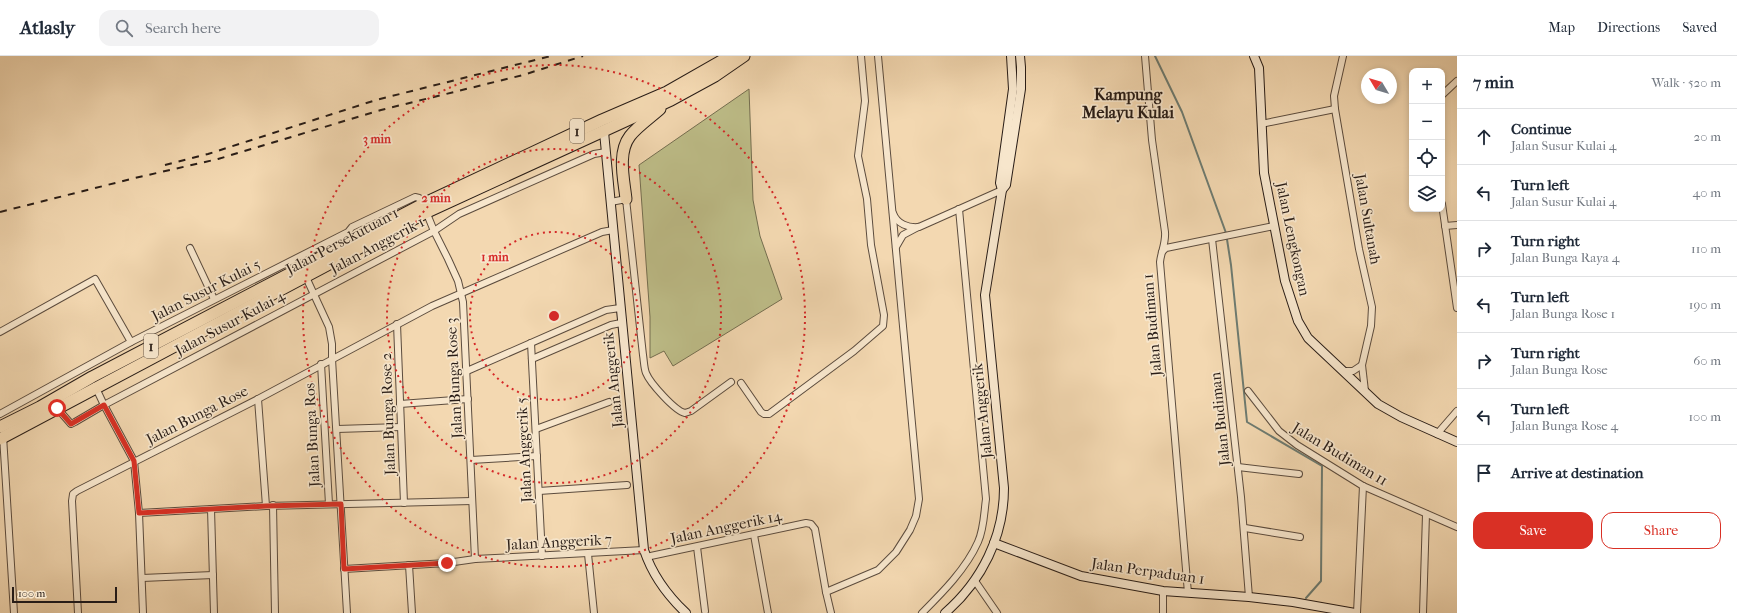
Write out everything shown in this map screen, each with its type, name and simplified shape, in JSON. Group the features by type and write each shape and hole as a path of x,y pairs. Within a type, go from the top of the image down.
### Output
{"highway":[{"name":"Jalan Persekutuan 1","path":"425,208 602,120 667,92 730,56"},
{"name":"Jalan Persekutuan 1","path":"1,433 301,267 352,241 425,208 604,132 671,100 715,76 744,56"},
{"path":"626,199 622,159 626,142 630,136 671,100"},
{"name":"Jalan Persekutuan 1","path":"1,433 57,408 94,382 306,277 352,241"}],"street":[{"path":"741,383 761,412 764,414 769,414 854,351 883,326 884,315 868,230 867,199 858,156 865,101 861,56"},
{"path":"831,613 826,592 878,570 883,566 896,552 910,530 919,507 915,444 895,248 878,56"},
{"name":"Jalan Anggerik","path":"1011,56 1017,89"},
{"name":"Jalan Anggerik","path":"945,613 975,580 989,556 1002,518 1004,488 990,359 985,295 1002,190 1000,183 1021,67 1020,56"},
{"name":"Jalan Budiman 1","path":"1145,56 1152,140 1165,232 1165,245 1160,262 1188,593"},
{"name":"Jalan Lengkongan","path":"1254,56 1259,68 1264,172 1285,280 1298,321 1308,338 1378,404 1401,417 1457,442"},
{"name":"Jalan Sultanah","path":"1343,56 1334,96 1360,249 1372,307 1371,326 1362,365 1365,391"},
{"path":"1445,93 1457,81"},
{"path":"1261,124 1336,109"},
{"name":"Jalan Anggerik","path":"604,132 621,323 645,554 658,580 670,596 686,613"},
{"name":"Jalan Anggerik 1","path":"314,293 434,230 459,214 594,154 606,152"},
{"path":"895,248 903,235 1002,190"},
{"name":"Jalan Susur Kulai 5","path":"0,414 130,342 214,299 352,241 352,227 412,198 419,198 425,208"},
{"path":"610,202 626,199 643,355 646,373 650,382 678,410 685,413 691,411 731,382"},
{"path":"891,206 895,216 901,223 908,226 919,227"},
{"name":"Jalan Bunga Rose 3","path":"425,208 458,281 463,302 475,559"},
{"path":"922,613 959,572 975,548 980,534 986,499 959,209"},
{"path":"1443,212 1457,308"},
{"path":"1445,226 1457,224"},
{"path":"1162,252 1166,248 1274,226"},
{"name":"Jalan Bunga Rose","path":"78,613 72,501 73,494 81,488 258,399 321,364 461,292 602,232 613,230"},
{"name":"Jalan Budiman","path":"1212,239 1238,467 1250,597"},
{"path":"190,248 214,299"},
{"path":"301,267 329,327 332,344 347,613"},
{"path":"0,332 95,279 130,342"},
{"name":"Jalan Susur Kulai 4","path":"57,408 71,424 314,293"},
{"path":"467,371 606,310 620,308"},
{"path":"532,359 612,325 621,323"},
{"name":"Jalan Bunga Rose 2","path":"397,324 404,502"},
{"name":"Jalan Anggerik 5","path":"531,343 542,556"},
{"name":"Jalan Bunga Ros","path":"321,364 329,504"},
{"path":"1344,371 1353,371 1362,365"},
{"path":"94,382 104,405 134,461 139,513 143,613"},
{"name":"Jalan Budiman 11","path":"1248,391 1279,431 1296,445 1363,486 1457,527"},
{"path":"258,399 266,506"},
{"path":"400,404 468,399"},
{"path":"536,429 610,402"},
{"path":"1437,434 1457,411"},
{"path":"337,429 402,427"},
{"path":"1,433 7,496 14,613"},
{"path":"471,460 537,456"},
{"path":"1238,467 1299,474"},
{"path":"539,491 627,485"},
{"path":"1356,613 1363,486"},
{"path":"0,499 7,496"},
{"path":"139,513 273,505 472,501"},
{"path":"273,505 275,613"},
{"path":"211,509 214,613"},
{"path":"1423,613 1426,514"},
{"name":"Jalan Anggerik 14","path":"645,554 697,547 806,523 811,524 815,528 826,592"},
{"path":"1244,528 1300,537"},
{"path":"754,535 768,613"},
{"name":"Jalan Perpaduan 1","path":"994,543 1081,576 1163,591 1250,597 1293,602 1356,613"},
{"path":"697,547 706,612"},
{"path":"588,554 594,613"},
{"name":"Jalan Anggerik 7","path":"344,569 447,563 475,559 588,554 645,554"},
{"path":"409,565 412,613"},
{"path":"142,578 213,575"},
{"path":"975,580 997,613"},
{"path":"1163,591 1163,613"}],"green space":[{"path":"749,89 753,200 760,236 782,299 673,366 664,351 650,358 650,317 639,165"}],"waterway":[{"path":"1155,56 1182,112 1226,233 1231,265 1247,422 1322,466 1321,581 1306,598"}],"railway":[{"path":"165,165 208,154 376,100 551,56"},
{"path":"0,212 218,159 381,110 523,75 583,56"}],"district":[{"name":"Kampung Melayu Kulai","path":"1128,103"}],"route":[{"path":"57,408 71,424 104,405 134,461 139,513 266,506 341,504 344,569 447,563"}]}
